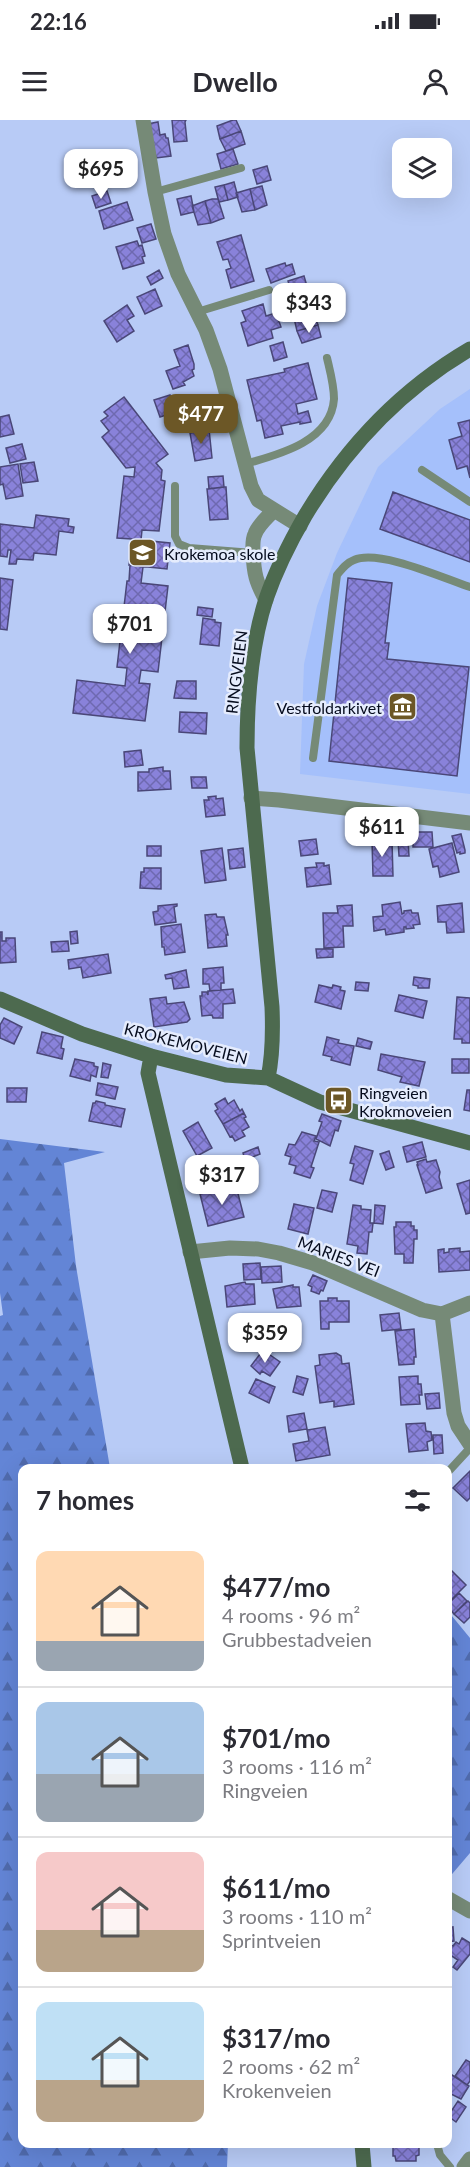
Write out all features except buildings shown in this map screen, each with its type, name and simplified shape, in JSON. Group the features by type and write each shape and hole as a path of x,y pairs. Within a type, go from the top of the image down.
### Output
{"main road":[{"name":"RINGVEIEN","path":"268,1078 272,1063 272,1007 247,748 247,715 256,641 266,600 274,577 300,526 341,461 368,429 424,379 470,349"},
{"name":"KROKEMOVEIEN","path":"0,999 82,1034 151,1056 226,1075 268,1078 320,1102 470,1143"},
{"path":"151,1056 148,1073 241,1464"},
{"path":"362,2148 364,2167"}],"street":[{"path":"143,120 164,234 178,274 206,330 229,398 250,486 258,500 300,526"},
{"path":"266,600 253,572 254,535 273,511"},
{"path":"251,798 470,823"},
{"name":"MARIES VEI","path":"190,1252 249,1249 279,1253 313,1263 422,1310 442,1314"},
{"path":"470,1304 442,1314 454,1413 458,1426 470,1446"},
{"path":"452,1901 470,1911"},
{"path":"464,2167 470,2159"}],"lane":[{"path":"155,192 241,168"},
{"path":"197,312 269,290"},
{"path":"244,464 283,453 304,442 323,425 334,402 327,358"},
{"path":"422,470 470,502"},
{"path":"175,486 176,536 179,544 189,548 253,553"},
{"path":"313,758 337,575 346,564 369,557 386,559 470,587"},
{"path":"452,1467 470,1446"},
{"path":"437,2148 450,2167"}],"shaded area":[{"path":"470,389 470,794 300,774 304,664 317,606 337,553 378,467 440,409"}],"green space":[{"path":"0,1139 105,1152 64,1163 76,1266 109,1464 18,1464 18,2148 228,2148 227,2167 0,2167 0,1316 3,1315 0,1293"},
{"path":"452,1616 470,1638 470,1853 452,1874"}],"place":[{"name":"Krokemoa skole","path":"143,553"},
{"name":"Vestfoldarkivet","path":"403,707"},
{"name":"Ringveien Krokmoveien","path":"338,1101"}]}
